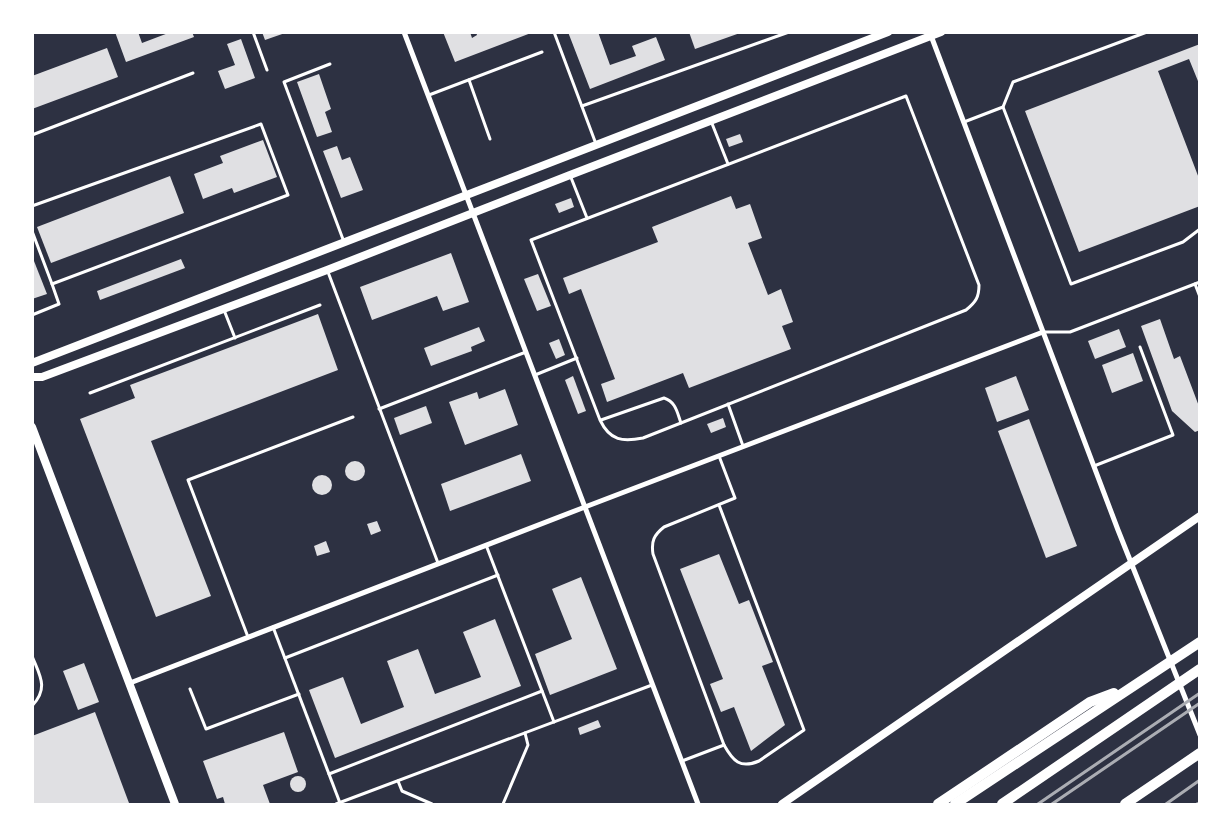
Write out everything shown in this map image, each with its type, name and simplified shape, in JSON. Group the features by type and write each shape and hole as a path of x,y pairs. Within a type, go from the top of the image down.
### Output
{"highway":[{"path":"955,804 1200,642"},
{"path":"1002,804 1200,669"},
{"path":"938,804 1090,702 1131,687"},
{"path":"1125,804 1200,753"}],"street":[{"path":"404,32 698,804"},
{"path":"32,363 888,32"},
{"path":"32,377 42,377 327,270 930,34 941,32"},
{"path":"930,34 1094,466 1200,735"},
{"path":"130,683 585,506 1043,332"},
{"path":"32,427 175,804"},
{"path":"782,804 1200,516"}],"lane":[{"path":"253,32 267,70"},
{"path":"554,32 597,145"},
{"path":"582,106 789,32"},
{"path":"1146,32 1013,82 1003,107 1071,284 1183,242 1200,229"},
{"path":"428,96 542,52"},
{"path":"330,64 284,82 344,242"},
{"path":"32,135 193,73"},
{"path":"469,80 490,139"},
{"path":"906,96 979,285 979,296 974,304 966,310 643,438 619,439 610,435 600,420 532,240 587,218 906,96"},
{"path":"964,122 1003,107"},
{"path":"711,121 728,164"},
{"path":"32,206 260,124 288,195 52,284"},
{"path":"570,175 587,218"},
{"path":"32,232 60,304 32,315"},
{"path":"327,270 438,563"},
{"path":"1043,332 1070,332 1200,282"},
{"path":"1195,284 1200,297"},
{"path":"90,393 320,305"},
{"path":"224,308 235,338"},
{"path":"1094,466 1173,435 1140,347"},
{"path":"379,409 526,352"},
{"path":"535,375 577,358"},
{"path":"600,420 664,398 674,405 681,423"},
{"path":"728,404 743,446"},
{"path":"248,637 188,480 353,418"},
{"path":"719,456 735,498 664,528 656,533 652,543 653,554 724,745 730,757 737,762 752,764 804,730 719,505"},
{"path":"486,545 554,722"},
{"path":"285,658 498,575"},
{"path":"273,627 329,774 338,804 653,685"},
{"path":"32,656 42,683 40,698 32,706"},
{"path":"190,689 206,729 299,694"},
{"path":"329,774 542,691"},
{"path":"504,804 528,745 525,733"},
{"path":"682,762 724,745"},
{"path":"398,781 402,791 432,804"},
{"path":"353,798 355,804"}],"building":[{"path":"115,32 138,32 142,43 171,32 192,32 194,37 126,62"},
{"path":"262,32 285,32 285,33 265,40"},
{"path":"443,32 470,32 472,38 477,35 476,32 531,33 455,62"},
{"path":"568,32 598,32 610,65 636,56 632,46 656,37 665,60 590,89"},
{"path":"689,32 740,32 740,33 695,49"},
{"path":"241,39 255,78 225,89 218,71 235,65 227,44"},
{"path":"1200,44 1200,86 1189,59 1158,71 1200,181 1200,206 1079,252 1025,111"},
{"path":"107,48 118,77 32,109 32,76"},
{"path":"319,74 331,109 325,112 332,132 317,137 297,82"},
{"path":"740,134 743,142 729,147 726,139"},
{"path":"263,140 277,177 234,193 232,188 203,199 194,174 223,163 220,156"},
{"path":"337,146 342,160 350,157 363,190 341,198 323,151"},
{"path":"170,176 184,213 51,263 37,227"},
{"path":"731,196 736,209 750,204 762,238 748,243 768,295 781,289 793,322 782,326 791,349 689,388 683,373 607,402 601,384 615,379 581,289 569,294 563,278 658,242 652,227"},
{"path":"571,198 574,207 559,213 555,204"},
{"path":"451,253 469,302 443,311 437,296 372,320 360,287"},
{"path":"32,256 47,294 32,299"},
{"path":"181,259 185,268 100,300 97,291"},
{"path":"538,274 551,306 537,311 524,279"},
{"path":"318,314 338,370 151,441 211,596 156,617 80,419 135,398 130,385"},
{"path":"1160,319 1174,359 1180,356 1200,409 1200,430 1195,432 1172,411 1141,326"},
{"path":"479,327 485,341 471,347 472,351 431,366 424,348"},
{"path":"1119,329 1126,347 1095,359 1088,341"},
{"path":"559,339 565,355 556,359 549,343"},
{"path":"1133,353 1143,381 1112,393 1102,365"},
{"path":"573,376 586,411 578,414 565,380"},
{"path":"1016,376 1029,410 997,422 985,388"},
{"path":"505,389 518,425 465,445 449,402 477,392 479,399"},
{"path":"426,406 432,423 400,435 394,418"},
{"path":"723,418 726,427 711,433 707,424"},
{"path":"1029,419 1077,546 1046,558 998,431"},
{"path":"521,454 531,481 450,511 441,484"},
{"path":"355,461 362,464 365,471 362,478 355,481 348,478 345,471 348,464"},
{"path":"322,475 329,478 332,485 329,492 322,495 315,492 312,485 315,478"},
{"path":"377,521 381,531 371,535 367,524"},
{"path":"326,541 330,552 317,556 314,546"},
{"path":"719,554 739,604 749,600 773,662 762,666 785,725 751,751 734,707 721,712 710,684 723,679 680,569"},
{"path":"581,577 617,669 550,695 535,654 572,639 552,589"},
{"path":"495,619 521,686 335,758 309,690 343,677 361,724 404,707 387,661 418,649 435,694 481,677 463,632"},
{"path":"84,663 99,702 78,710 63,671"},
{"path":"95,712 129,803 32,804 32,736"},
{"path":"598,720 601,727 580,735 578,728"},
{"path":"284,732 298,772 263,785 270,804 225,804 223,797 217,799 203,761"},
{"path":"298,776 304,778 306,784 304,790 298,792 292,790 290,784 292,778"}],"railway":[{"path":"1038,804 1200,693"},
{"path":"1052,804 1200,703"},
{"path":"1166,804 1200,780"}]}
